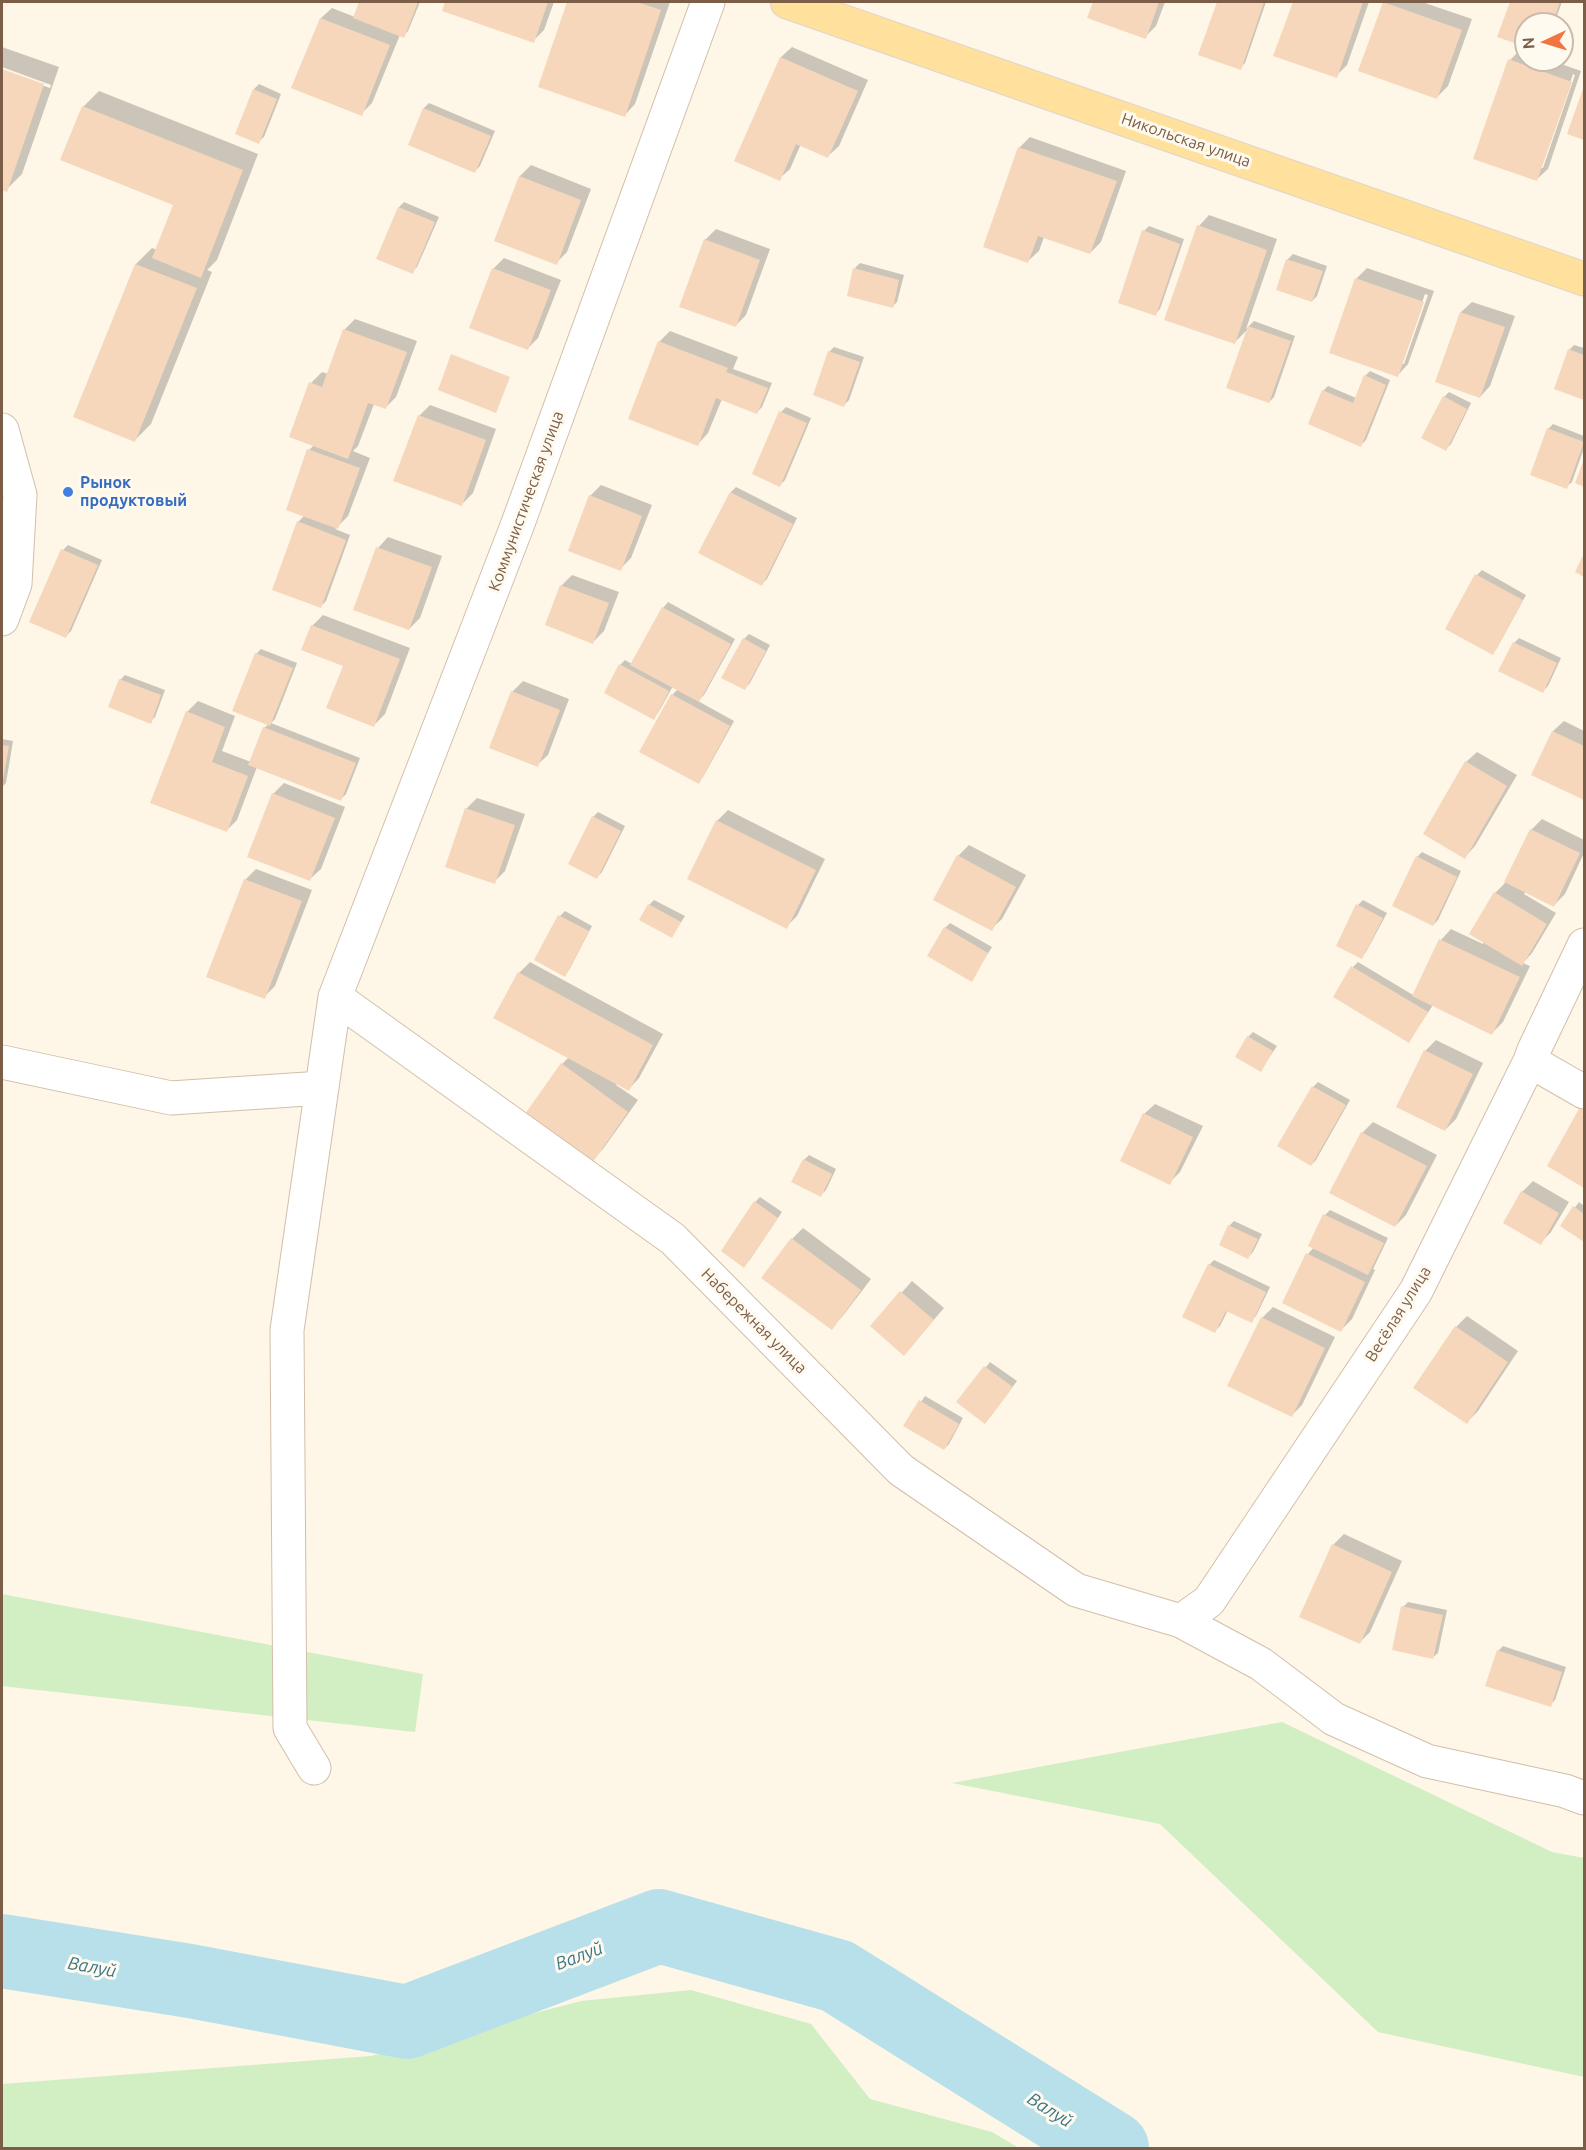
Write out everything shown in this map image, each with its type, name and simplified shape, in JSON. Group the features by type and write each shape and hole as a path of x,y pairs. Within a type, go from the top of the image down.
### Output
{"main road":[{"name":"Никольская улица","path":"787,2 1584,279"}],"street":[{"name":"Коммунистическая улица","path":"314,1768 290,1728 287,1330 335,997 517,526 708,2"},
{"path":"2,430 20,495 15,584 2,620"},
{"name":"Весёлая улица","path":"1181,1621 1209,1601 1416,1291 1530,1061 1584,945"},
{"name":"Набережная улица","path":"335,997 673,1239 901,1470 1076,1590 1181,1621 1261,1664 1334,1719 1427,1761 1565,1791 1584,1798"},
{"path":"1530,1061 1584,1092"},
{"path":"2,1062 171,1098 322,1088"}],"green space":[{"path":"2,1594 423,1674 415,1732 2,1686"},
{"path":"1282,1722 1552,1852 1584,1858 1584,2077 1378,2032 1160,1824 952,1783"},
{"path":"691,1990 811,2024 870,2099 992,2132 1019,2148 2,2148 2,2084 371,2056 581,2001"}],"building":[{"path":"359,2 418,2 404,38 353,18"},
{"path":"445,2 548,2 534,43 442,11"},
{"path":"567,2 637,2 661,10 625,117 538,87"},
{"path":"1093,2 1159,2 1146,39 1087,18"},
{"path":"1217,2 1264,2 1241,70 1198,55"},
{"path":"1293,2 1363,2 1337,78 1273,56"},
{"path":"1383,2 1462,30 1437,99 1358,71"},
{"path":"1510,2 1560,2 1556,12 1514,12 1514,43 1497,37"},
{"path":"320,18 390,45 362,116 291,88"},
{"path":"780,57 858,91 828,158 796,144 780,181 734,161"},
{"path":"1508,59 1514,61 1514,72 1544,72 1572,82 1537,181 1473,159"},
{"path":"2,69 44,84 7,192 2,190"},
{"path":"1584,86 1584,140 1567,134"},
{"path":"253,89 277,99 259,144 235,134"},
{"path":"82,106 243,170 201,278 152,258 173,205 60,160"},
{"path":"423,108 491,136 475,173 408,145"},
{"path":"1018,147 1117,181 1090,254 1038,236 1028,263 983,247"},
{"path":"519,176 581,200 557,265 494,241"},
{"path":"398,207 435,222 413,274 376,259"},
{"path":"1197,225 1267,250 1235,344 1164,320"},
{"path":"1142,230 1180,244 1156,316 1118,303"},
{"path":"704,239 760,260 736,327 679,307"},
{"path":"1286,259 1323,271 1312,302 1276,290"},
{"path":"135,264 197,288 135,442 73,417"},
{"path":"492,268 551,290 528,350 469,328"},
{"path":"853,268 899,280 893,308 847,296"},
{"path":"1355,278 1424,302 1398,377 1329,353"},
{"path":"1460,312 1505,327 1480,398 1435,382"},
{"path":"1248,326 1291,341 1269,403 1226,388"},
{"path":"343,329 407,352 386,409 368,403 348,459 289,437 309,382 322,387"},
{"path":"658,341 728,368 726,372 768,388 757,414 716,398 698,446 628,419"},
{"path":"1568,349 1584,355 1584,400 1554,389"},
{"path":"828,351 860,362 844,407 813,395"},
{"path":"451,354 510,377 496,413 438,390"},
{"path":"1364,375 1386,385 1361,447 1308,424 1322,390 1353,403"},
{"path":"1443,396 1467,409 1446,451 1421,438"},
{"path":"779,411 807,423 780,487 752,474"},
{"path":"418,415 486,440 462,506 393,481"},
{"path":"1547,428 1584,442 1567,489 1530,475"},
{"path":"307,449 360,468 338,529 286,510"},
{"path":"1584,459 1584,487 1575,483"},
{"path":"730,492 793,524 762,586 698,553"},
{"path":"589,495 642,516 621,571 568,551"},
{"path":"297,521 346,540 321,608 272,590"},
{"path":"376,547 432,567 409,630 353,610"},
{"path":"61,549 98,565 66,638 29,622"},
{"path":"1584,553 1584,577 1575,572"},
{"path":"1475,574 1523,600 1493,655 1445,629"},
{"path":"560,585 609,603 593,644 545,625"},
{"path":"662,607 731,644 699,702 630,665"},
{"path":"311,625 400,659 374,727 326,708 343,666 301,650"},
{"path":"743,638 766,651 745,690 721,678"},
{"path":"1513,642 1557,663 1543,693 1498,671"},
{"path":"255,653 293,668 270,726 232,711"},
{"path":"619,664 669,691 654,720 604,693"},
{"path":"119,679 161,695 151,724 108,707"},
{"path":"511,691 560,710 538,767 489,748"},
{"path":"671,694 730,726 699,784 639,752"},
{"path":"186,711 225,727 212,762 248,776 227,832 150,803"},
{"path":"263,727 356,763 341,801 248,765"},
{"path":"1552,731 1584,746 1584,800 1531,775"},
{"path":"2,745 9,746 3,780 2,780"},
{"path":"1465,761 1507,786 1465,859 1423,834"},
{"path":"272,793 335,818 310,881 247,857"},
{"path":"465,808 515,825 495,884 445,867"},
{"path":"592,816 621,831 597,879 568,864"},
{"path":"716,820 816,870 787,929 687,879"},
{"path":"1530,829 1580,853 1554,907 1504,882"},
{"path":"957,855 1016,887 992,931 933,900"},
{"path":"1416,856 1457,877 1433,926 1392,906"},
{"path":"244,879 302,901 265,999 206,977"},
{"path":"1494,892 1547,924 1522,966 1469,934"},
{"path":"648,904 681,922 672,938 639,920"},
{"path":"1356,904 1383,918 1362,959 1336,946"},
{"path":"558,915 589,931 565,977 534,960"},
{"path":"944,927 988,953 972,982 927,956"},
{"path":"1439,939 1520,977 1492,1035 1412,996"},
{"path":"1351,966 1428,1012 1409,1043 1333,997"},
{"path":"518,972 653,1045 629,1091 493,1018"},
{"path":"1247,1036 1273,1051 1261,1072 1235,1057"},
{"path":"1424,1050 1473,1074 1445,1131 1396,1107"},
{"path":"561,1063 628,1112 593,1162 525,1114"},
{"path":"1312,1086 1346,1105 1311,1166 1277,1146"},
{"path":"1584,1100 1584,1188 1547,1166"},
{"path":"1143,1113 1193,1137 1170,1185 1120,1161"},
{"path":"1361,1132 1427,1166 1395,1227 1329,1193"},
{"path":"803,1159 832,1174 821,1197 791,1182"},
{"path":"1521,1191 1559,1213 1541,1245 1503,1223"},
{"path":"754,1201 778,1218 744,1268 721,1251"},
{"path":"1573,1206 1584,1214 1584,1242 1560,1226"},
{"path":"1323,1214 1384,1243 1368,1275 1308,1246"},
{"path":"1228,1225 1258,1239 1248,1259 1219,1245"},
{"path":"791,1238 861,1290 832,1330 761,1278"},
{"path":"1306,1253 1365,1282 1341,1332 1282,1303"},
{"path":"1208,1264 1266,1292 1252,1323 1226,1311 1215,1333 1182,1317"},
{"path":"900,1291 934,1320 904,1356 870,1326"},
{"path":"1261,1317 1325,1348 1292,1417 1227,1386"},
{"path":"1455,1326 1508,1362 1467,1424 1413,1388"},
{"path":"984,1366 1013,1387 985,1424 956,1402"},
{"path":"919,1400 959,1424 944,1450 903,1426"},
{"path":"1332,1544 1392,1572 1360,1644 1299,1617"},
{"path":"1401,1606 1443,1615 1433,1659 1392,1650"},
{"path":"1497,1650 1562,1672 1551,1707 1485,1686"}],"waterway":[{"name":"Валуй","path":"2,1951 190,1981 407,2022 659,1926 837,1976 1112,2148"}],"place":[{"name":"Рынок продуктовый","path":"68,492"}]}
